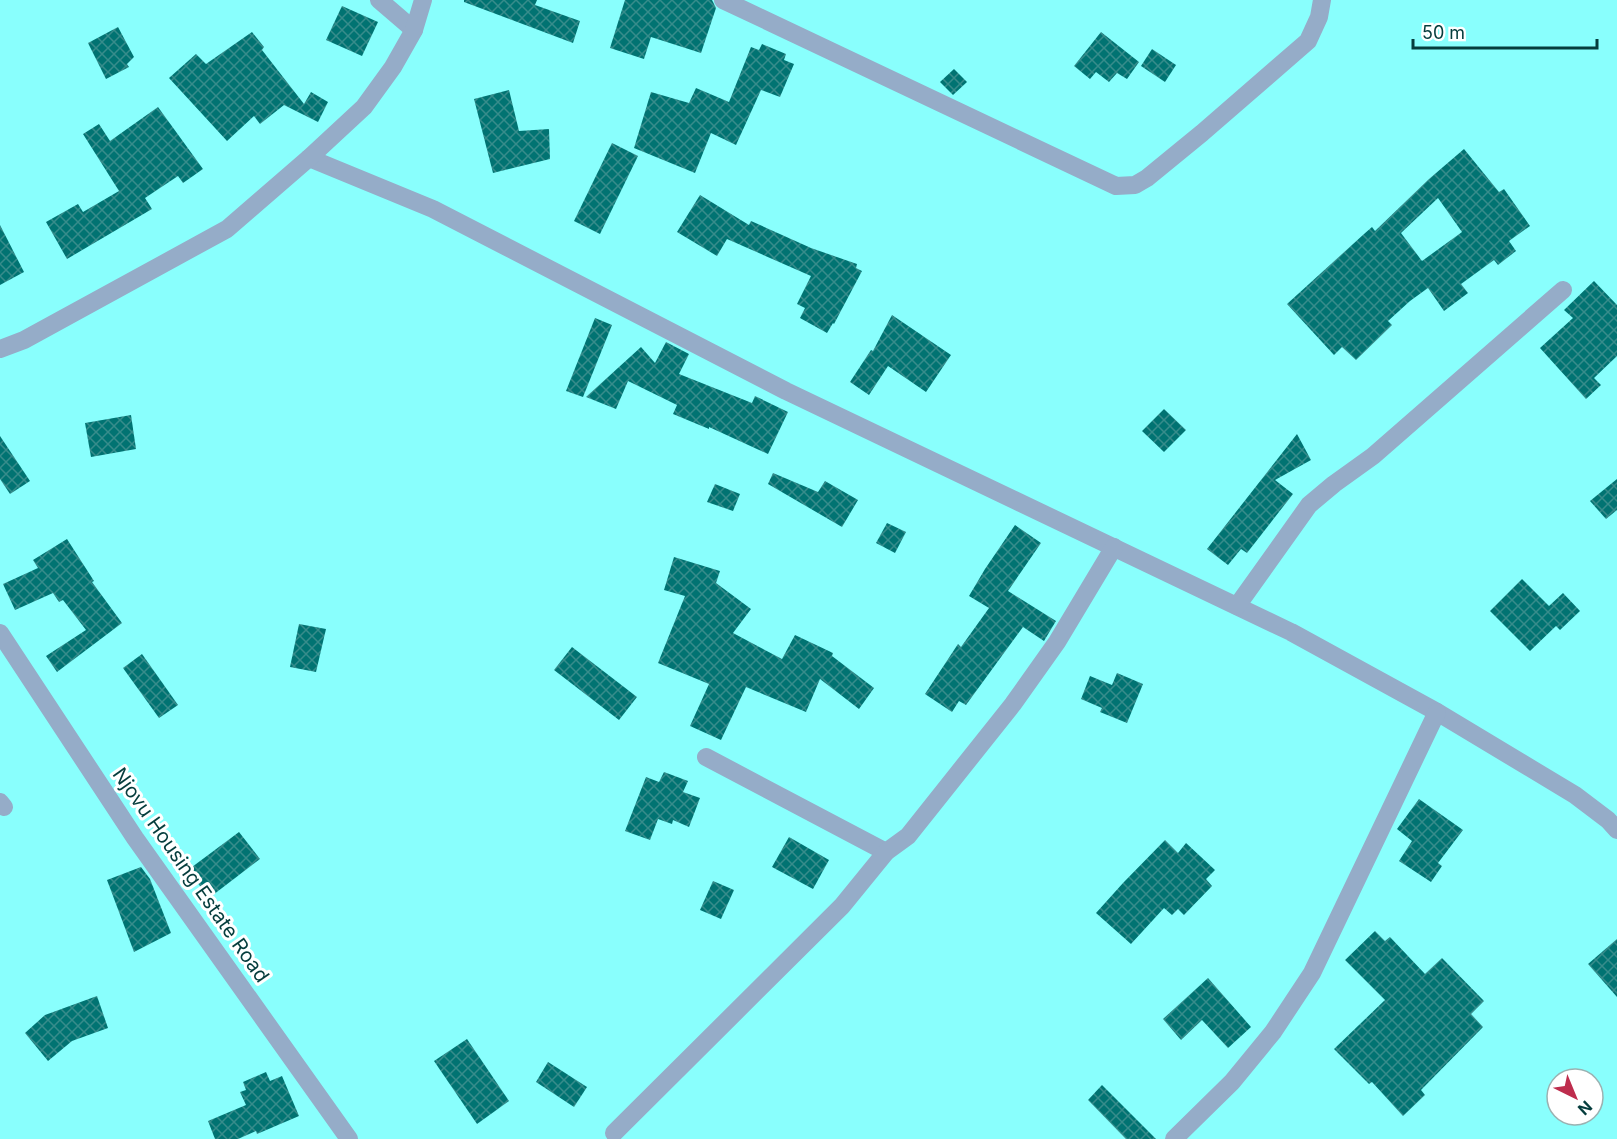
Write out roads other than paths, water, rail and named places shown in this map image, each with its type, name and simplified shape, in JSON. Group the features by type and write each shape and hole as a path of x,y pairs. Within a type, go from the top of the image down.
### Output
{"street":[{"path":"379,0 414,30"},
{"path":"0,349 24,339 227,229 364,107 393,67 414,30 423,0"},
{"path":"723,0 1116,186 1135,185 1147,178 1308,41 1319,17 1322,0"},
{"path":"309,158 433,209 786,391 1291,632 1437,712 1575,795 1608,820 1617,830"},
{"path":"1237,606 1309,505 1373,456 1563,290"},
{"path":"614,1133 842,906 886,852 908,836 1013,704 1058,642 1114,547"},
{"name":"Njovu Housing Estate Road","path":"0,633 135,838 349,1139"},
{"path":"1174,1139 1232,1082 1273,1032 1312,973 1437,712"},
{"path":"706,757 886,852"}]}
